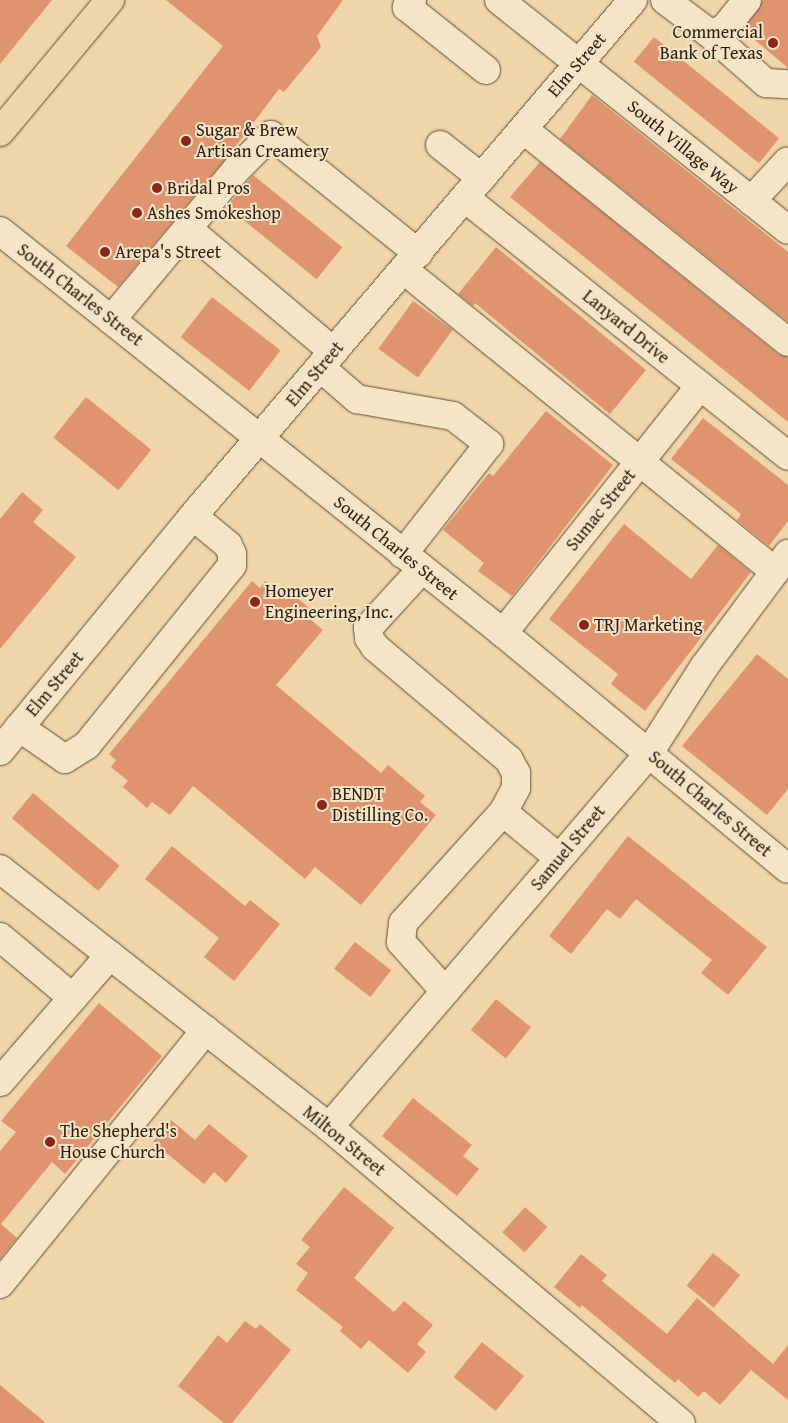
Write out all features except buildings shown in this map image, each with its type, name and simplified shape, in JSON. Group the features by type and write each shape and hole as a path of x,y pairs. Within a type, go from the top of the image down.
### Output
{"main road":[{"path":"0,132 110,0"}],"street":[{"path":"412,0 407,7 486,70"},
{"name":"South Village Way","path":"499,0 788,230"},
{"name":"Elm Street","path":"0,751 194,516 633,0"},
{"path":"665,0 709,33 766,83 788,84"},
{"path":"709,33 723,30 747,0"},
{"path":"523,130 788,342"},
{"path":"111,320 189,230 236,170 271,135 411,262 640,462 781,562"},
{"name":"Lanyard Drive","path":"440,145 473,188 700,386 788,456"},
{"path":"751,201 788,161"},
{"path":"189,230 328,360 357,399 453,416 489,444 368,628 369,638 375,647 508,760 516,773 516,788 503,812 403,923 401,942 445,991"},
{"name":"South Charles Street","path":"0,231 503,633 788,869"},
{"name":"Sumac Street","path":"503,633 700,386"},
{"path":"19,727 65,759 87,745 232,565 232,554 228,545 194,516"},
{"name":"Samuel Street","path":"329,1127 649,753 704,668 781,562"},
{"path":"503,812 559,858"},
{"name":"Milton Street","path":"0,868 329,1127 681,1423"},
{"path":"0,937 73,998"},
{"path":"0,1082 110,955"},
{"path":"0,1284 206,1030"}],"place":[{"name":"Commercial Bank of Texas","path":"773,43"},
{"name":"Sugar & Brew Artisan Creamery","path":"186,141"},
{"name":"Bridal Pros","path":"157,188"},
{"name":"Ashes Smokeshop","path":"137,213"},
{"name":"Arepa's Street","path":"105,252"},
{"name":"Homeyer Engineering, Inc.","path":"255,602"},
{"name":"TRJ Marketing","path":"584,625"},
{"name":"BENDT Distilling Co.","path":"322,805"},
{"name":"The Shepherd's House Church","path":"50,1142"}]}
